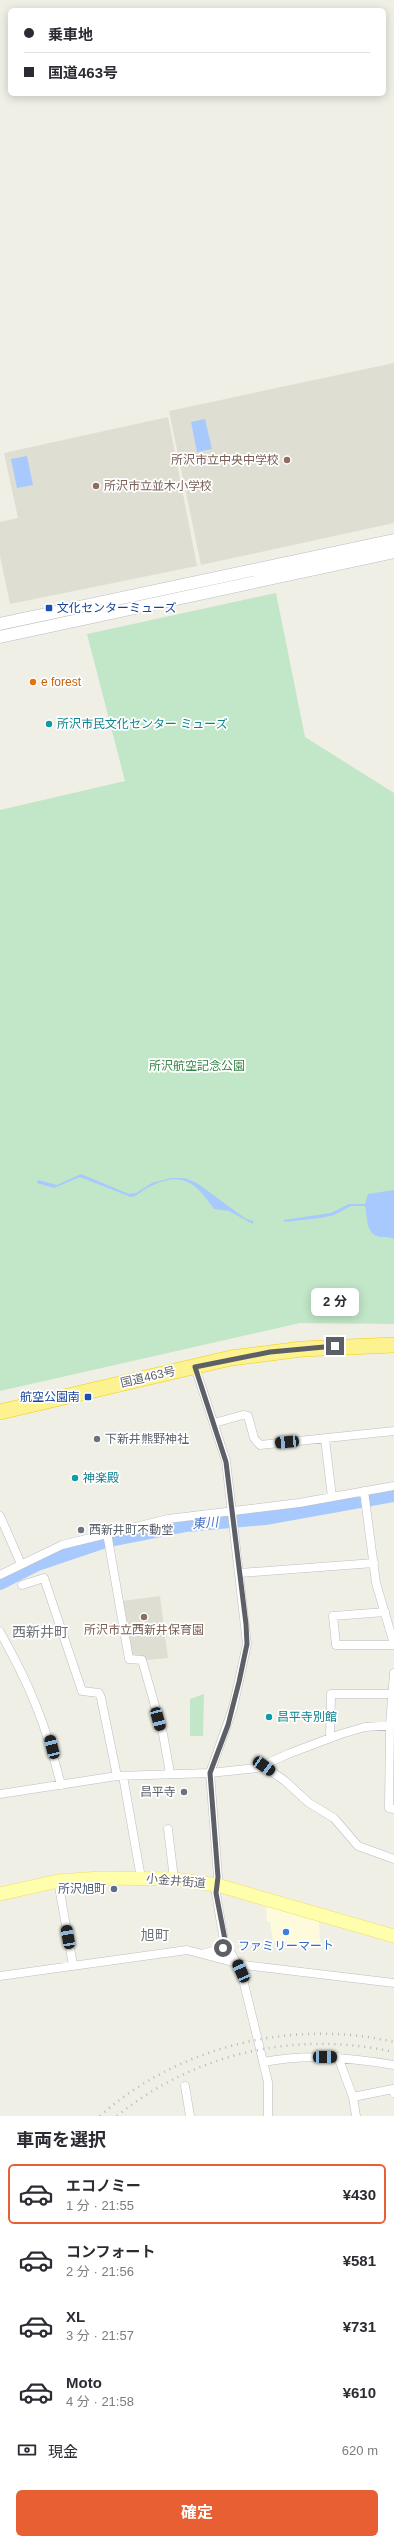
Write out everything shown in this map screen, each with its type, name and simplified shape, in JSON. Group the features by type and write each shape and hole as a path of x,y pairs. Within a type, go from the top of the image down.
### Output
{"highway":[{"name":"国道463号","path":"0,1412 195,1367 270,1352 394,1345"}],"main road":[{"name":"小金井街道","path":"0,1894 58,1881 141,1878 174,1879 217,1885 394,1936"}],"street":[{"path":"0,624 394,540"},
{"path":"0,637 394,552"},
{"path":"195,1367 226,1462 246,1624 246,1649 228,1725 210,1773 217,1885 216,1893 226,1945 238,1964 264,2062 268,2082 268,2116"},
{"path":"214,1423 243,1415 248,1416 254,1438 260,1445 394,1431"},
{"path":"326,1439 332,1497"},
{"path":"0,1575 62,1545 168,1519 233,1514 394,1486"},
{"path":"364,1492 377,1589 385,1612 394,1644 336,1645 333,1616 385,1612"},
{"path":"0,1516 20,1564"},
{"path":"107,1535 129,1659 142,1660 163,1734 170,1773"},
{"path":"240,1573 374,1563"},
{"path":"22,1585 44,1578 82,1691 99,1693 120,1776 141,1878"},
{"path":"0,1632 34,1696 49,1735 61,1784"},
{"path":"394,1673 389,1808 394,1809"},
{"path":"330,1738 331,1694 393,1694"},
{"path":"0,1794 120,1776 170,1773 210,1773 264,1766 330,1738 365,1727 392,1725"},
{"path":"264,1766 285,1781 308,1803 334,1818 358,1846 394,1859"},
{"path":"168,1829 174,1879"},
{"path":"58,1881 73,1964"},
{"path":"205,1953 221,1949 226,1945"},
{"path":"0,1976 73,1964 187,1950 205,1953 238,1964 394,1983"},
{"path":"264,2062 300,2057 338,2058 394,2065"},
{"path":"338,2058 353,2097 356,2116"},
{"path":"185,2086 190,2116"},
{"path":"353,2097 393,2089 394,2093"}],"shaded area":[{"name":"所沢市立中央中学校","path":"394,363 394,523 201,565 169,411"},
{"name":"所沢市立並木小学校","path":"168,417 197,566 10,604 0,556 0,522 18,518 4,453"},
{"name":"所沢市立西新井保育園","path":"160,1596 168,1658 146,1660 145,1657 135,1657 132,1655 122,1601"},
{"path":"266,1904 319,1920 320,1944 288,1944 285,1940 273,1941 270,1922 267,1922"}],"green space":[{"name":"所沢航空記念公園","path":"276,593 305,737 394,793 394,1324 300,1323 0,1391 0,810 125,781 87,634"},
{"path":"204,1694 203,1736 190,1736 190,1699"}],"water":[{"path":"205,419 212,449 197,452 191,422"},
{"path":"27,456 33,485 17,488 11,459"},
{"path":"81,1174 129,1194 136,1193 152,1183 171,1178 184,1178 197,1183 246,1219 253,1221 253,1224 229,1211 214,1209 200,1191 193,1185 178,1179 159,1183 147,1188 136,1196 131,1197 80,1177 54,1188 37,1183 38,1180 57,1185"},
{"path":"394,1190 394,1239 376,1236 372,1233 368,1225 365,1206 351,1206 334,1215 320,1218 284,1222 284,1220 331,1213 349,1204 365,1204 368,1194"}],"waterway":[{"name":"東川","path":"0,1583 37,1564 105,1541 186,1525 265,1518 394,1495"}],"railway":[{"path":"100,2116 131,2092 164,2072 200,2056 238,2044 277,2037 316,2034 356,2035 394,2042"},
{"path":"117,2116 147,2094 179,2076 213,2062 248,2052 284,2046 320,2044 357,2046 394,2052"}],"place":[{"name":"所沢市立中央中学校","path":"287,460"},
{"name":"所沢市立並木小学校","path":"96,486"},
{"name":"文化センターミューズ","path":"49,608"},
{"name":"e forest","path":"33,682"},
{"name":"所沢市民文化センター ミューズ","path":"49,724"},
{"name":"航空公園南","path":"88,1397"},
{"name":"下新井熊野神社","path":"97,1439"},
{"name":"神楽殿","path":"75,1478"},
{"name":"西新井町不動堂","path":"81,1530"},
{"name":"所沢市立西新井保育園","path":"144,1617"},
{"name":"昌平寺別館","path":"269,1717"},
{"name":"昌平寺","path":"184,1792"},
{"name":"所沢旭町","path":"114,1889"},
{"name":"ファミリーマート","path":"286,1932"}],"district":[{"name":"西新井町","path":"40,1632"},
{"name":"旭町","path":"155,1935"}],"route":[{"path":"223,1948 226,1945 224,1941 216,1893 218,1877 210,1773 233,1708 247,1644 234,1517 226,1462 195,1367 231,1358 270,1352 335,1346"}]}
